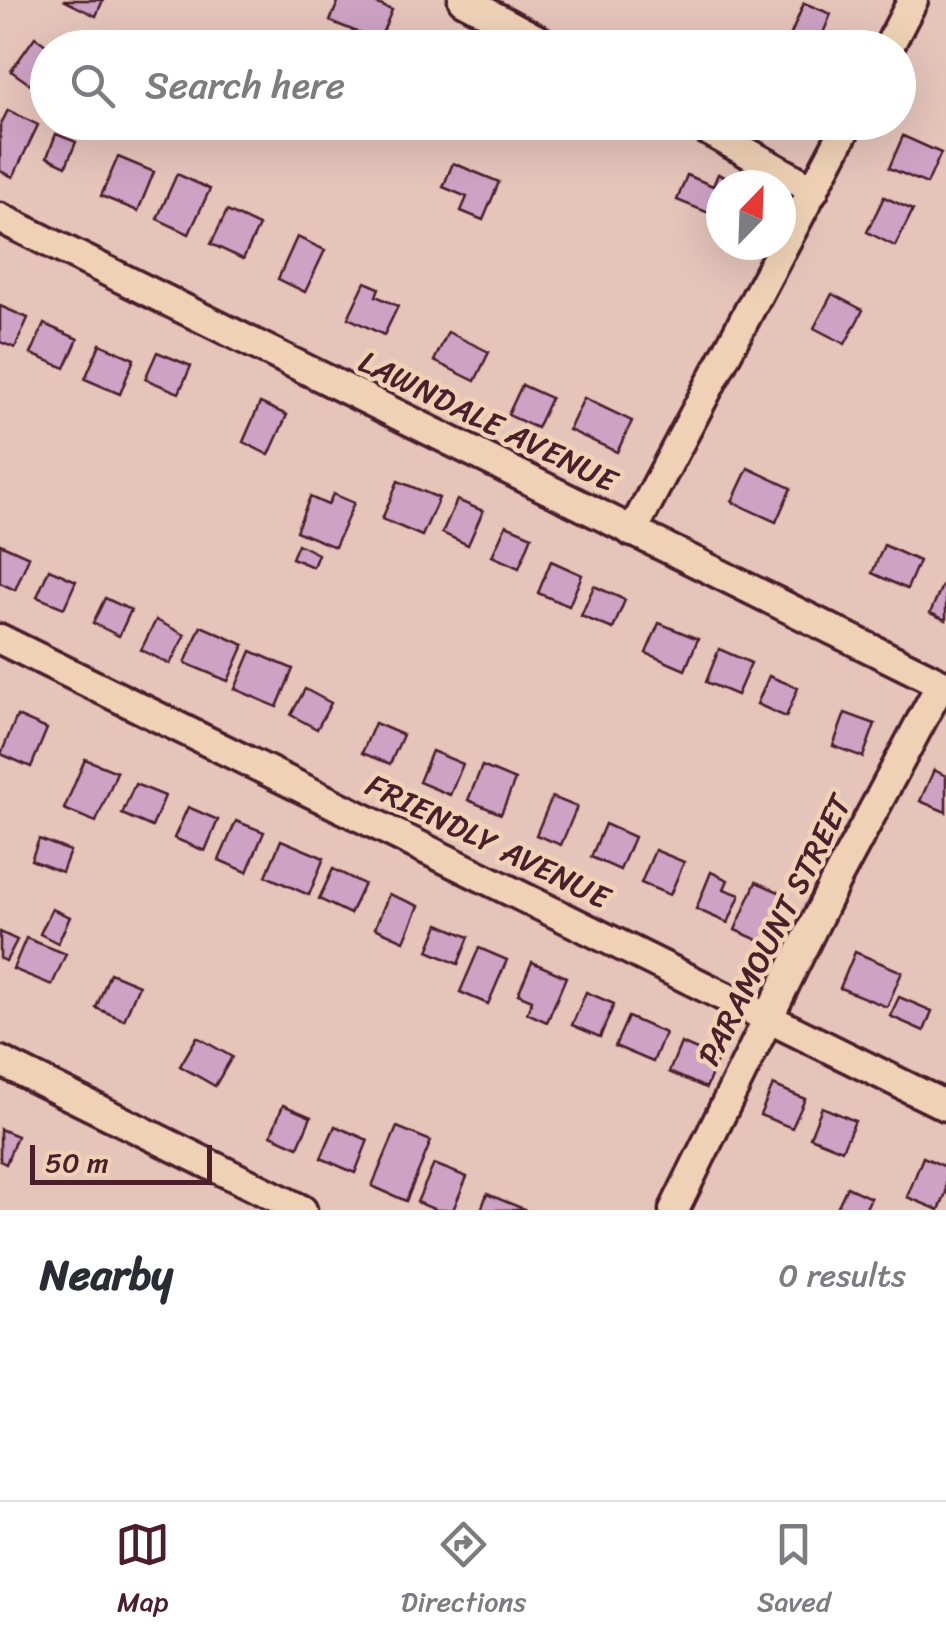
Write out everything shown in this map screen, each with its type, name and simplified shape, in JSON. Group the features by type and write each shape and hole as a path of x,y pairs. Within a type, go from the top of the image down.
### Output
{"street":[{"path":"463,0 519,30"},
{"path":"897,30 912,0"},
{"path":"725,140 814,190"},
{"path":"632,532 840,140"},
{"name":"LAWNDALE AVENUE","path":"0,218 943,685"},
{"name":"FRIENDLY AVENUE","path":"0,640 946,1106"},
{"name":"PARAMOUNT STREET","path":"674,1210 768,1018 943,685"},
{"path":"0,1061 302,1210"}],"building":[{"path":"63,0 103,0 96,16"},
{"path":"339,0 368,0 392,10 384,30 352,30 330,21"},
{"path":"804,3 831,14 824,30 793,30"},
{"path":"30,44 30,84 11,71"},
{"path":"8,110 30,121 31,140 13,177 0,171 0,126"},
{"path":"54,140 76,142 66,166 47,157"},
{"path":"901,140 912,140 941,153 927,184 889,168"},
{"path":"118,157 154,172 138,211 101,196"},
{"path":"453,163 499,182 483,220 461,211 467,197 443,187"},
{"path":"177,174 210,189 189,234 157,219"},
{"path":"687,175 706,183 706,212 677,200"},
{"path":"884,197 913,210 895,246 867,232"},
{"path":"227,211 259,226 243,259 211,244"},
{"path":"297,237 325,250 305,292 278,279"},
{"path":"365,282 379,288 376,296 398,306 384,335 348,318"},
{"path":"832,294 863,310 845,344 814,328"},
{"path":"0,306 28,318 15,348 0,342"},
{"path":"44,324 78,339 65,368 31,354"},
{"path":"448,332 489,352 475,381 434,361"},
{"path":"100,344 134,359 120,394 85,379"},
{"path":"157,352 191,366 179,393 145,379"},
{"path":"522,385 551,398 537,428 508,415"},
{"path":"584,398 632,421 617,452 569,430"},
{"path":"260,403 287,415 269,455 243,442"},
{"path":"748,468 791,488 776,522 732,502"},
{"path":"398,481 439,498 422,536 382,519"},
{"path":"333,494 354,503 335,547 296,531 310,497 328,505"},
{"path":"457,500 483,511 468,545 442,533"},
{"path":"506,525 532,536 519,568 492,556"},
{"path":"0,544 29,557 15,590 0,583"},
{"path":"298,544 318,554 313,567 292,558"},
{"path":"884,545 919,561 907,589 872,573"},
{"path":"551,561 582,575 569,606 538,593"},
{"path":"49,569 76,581 64,608 37,597"},
{"path":"594,586 625,600 613,629 581,616"},
{"path":"942,586 946,588 946,620 930,613"},
{"path":"105,598 131,610 119,636 93,623"},
{"path":"156,620 185,635 170,664 141,650"},
{"path":"659,623 698,639 685,670 646,653"},
{"path":"201,626 244,645 228,681 185,663"},
{"path":"719,649 751,663 737,695 706,682"},
{"path":"251,651 293,669 277,707 235,689"},
{"path":"769,676 798,688 786,717 757,704"},
{"path":"305,689 331,703 317,729 291,715"},
{"path":"845,713 875,724 863,757 833,746"},
{"path":"17,716 47,729 31,767 1,754"},
{"path":"375,723 403,735 390,764 362,753"},
{"path":"432,751 463,764 450,795 419,782"},
{"path":"85,759 117,772 96,822 64,809"},
{"path":"482,766 515,780 501,814 468,800"},
{"path":"934,770 946,776 946,812 920,801"},
{"path":"135,784 165,796 152,827 122,814"},
{"path":"552,797 577,807 561,845 536,835"},
{"path":"188,807 218,820 205,851 174,838"},
{"path":"236,821 264,832 247,872 219,860"},
{"path":"605,824 634,837 620,870 591,857"},
{"path":"39,839 70,851 62,872 31,860"},
{"path":"281,840 324,858 309,895 266,876"},
{"path":"655,850 684,862 670,895 641,883"},
{"path":"333,869 364,884 350,914 319,899"},
{"path":"711,872 728,880 724,889 740,895 728,923 696,909"},
{"path":"756,882 786,895 765,943 735,930"},
{"path":"389,894 419,906 404,941 375,928"},
{"path":"52,909 70,917 58,943 40,934"},
{"path":"439,924 469,937 458,964 428,951"},
{"path":"0,932 17,940 6,961 0,958"},
{"path":"26,938 66,954 52,985 13,969"},
{"path":"479,948 507,960 488,1004 460,992"},
{"path":"855,952 902,972 887,1007 840,988"},
{"path":"532,962 566,977 547,1022 527,1013 532,1000 518,994"},
{"path":"110,973 139,985 124,1020 96,1008"},
{"path":"586,992 614,1004 600,1037 572,1025"},
{"path":"899,997 932,1011 924,1031 890,1016"},
{"path":"628,1017 665,1033 653,1062 615,1046"},
{"path":"197,1037 232,1057 215,1086 180,1066"},
{"path":"681,1043 718,1059 706,1088 669,1072"},
{"path":"773,1085 805,1099 792,1128 760,1115"},
{"path":"283,1105 311,1117 298,1147 271,1135"},
{"path":"822,1107 855,1121 842,1150 810,1137"},
{"path":"335,1126 368,1140 355,1173 321,1158"},
{"path":"397,1127 431,1141 406,1201 372,1186"},
{"path":"0,1129 17,1136 6,1164 0,1161"},
{"path":"923,1157 946,1167 946,1193 939,1210 907,1197"},
{"path":"434,1164 467,1177 453,1210 436,1210 417,1202"},
{"path":"847,1187 871,1198 865,1210 836,1210"},
{"path":"487,1194 524,1209 481,1210"}]}
